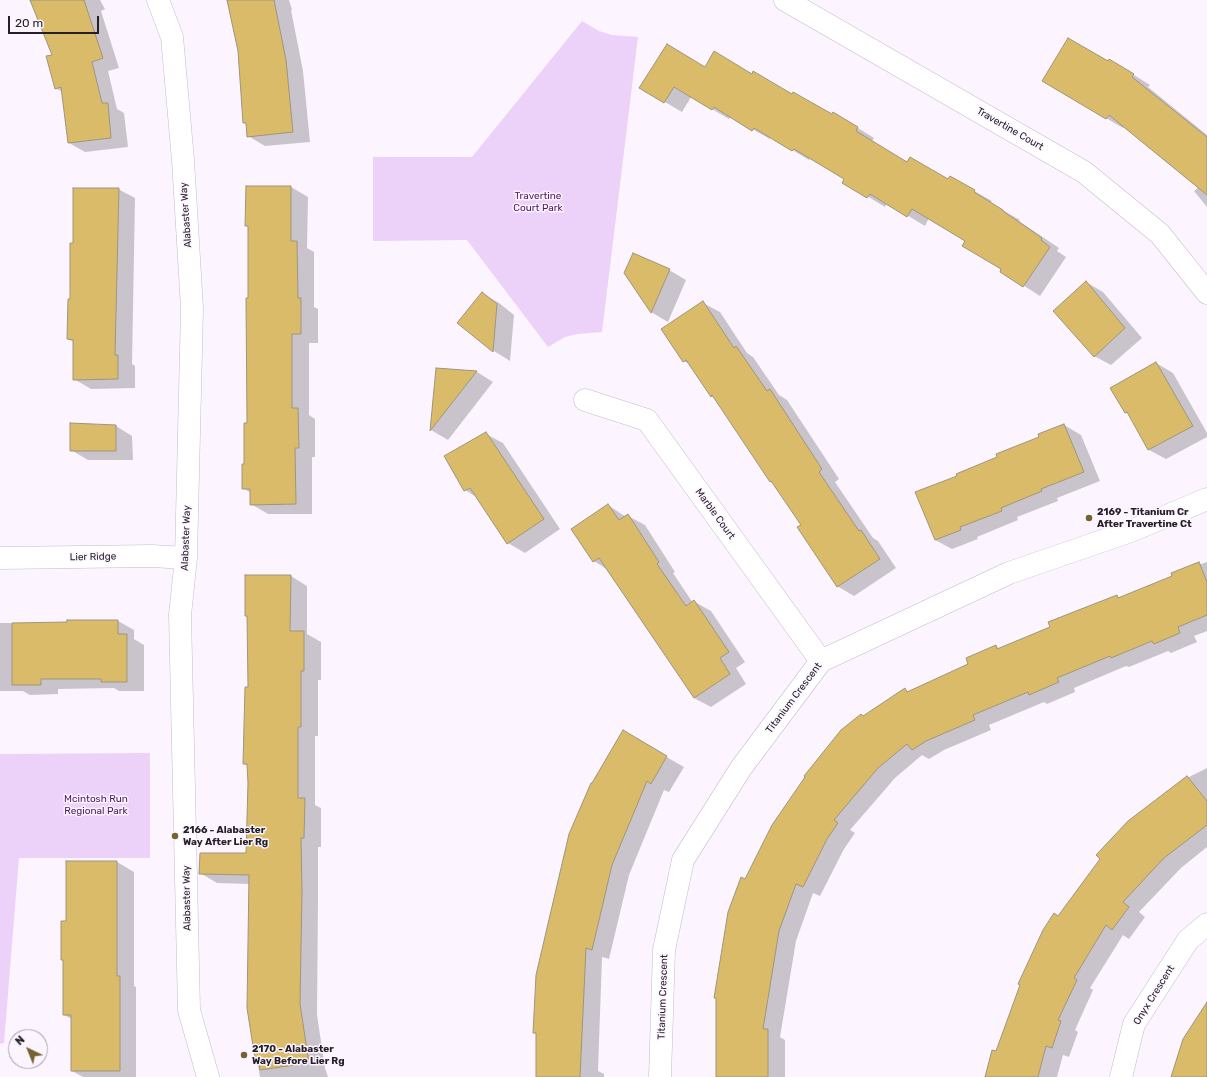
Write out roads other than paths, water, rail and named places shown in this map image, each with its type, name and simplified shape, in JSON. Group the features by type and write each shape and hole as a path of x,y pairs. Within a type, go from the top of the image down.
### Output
{"street":[{"name":"Alabaster Way","path":"158,0 172,36 183,160 192,308 186,558 180,615 189,1010 208,1077"},
{"name":"Travertine Court","path":"785,0 1084,172 1160,234 1207,293"},
{"name":"Marble Court","path":"585,400 647,420 821,661"},
{"name":"Titanium Crescent","path":"660,1077 664,950 683,860 742,768 821,661 1009,573 1131,531 1207,499"},
{"name":"Lier Ridge","path":"0,558 152,556 186,558"},
{"name":"Onyx Crescent","path":"1121,1077 1134,1024 1188,940 1207,924"}],"place":[{"name":"2169 - Titanium Cr After Travertine Ct","path":"1089,518"},
{"name":"2166 - Alabaster Way After Lier Rg","path":"175,836"},
{"name":"2170 - Alabaster Way Before Lier Rg","path":"244,1055"}],"park label":[{"name":"Travertine Court Park","path":"538,202"},
{"name":"Mcintosh Run Regional Park","path":"96,804"}]}
